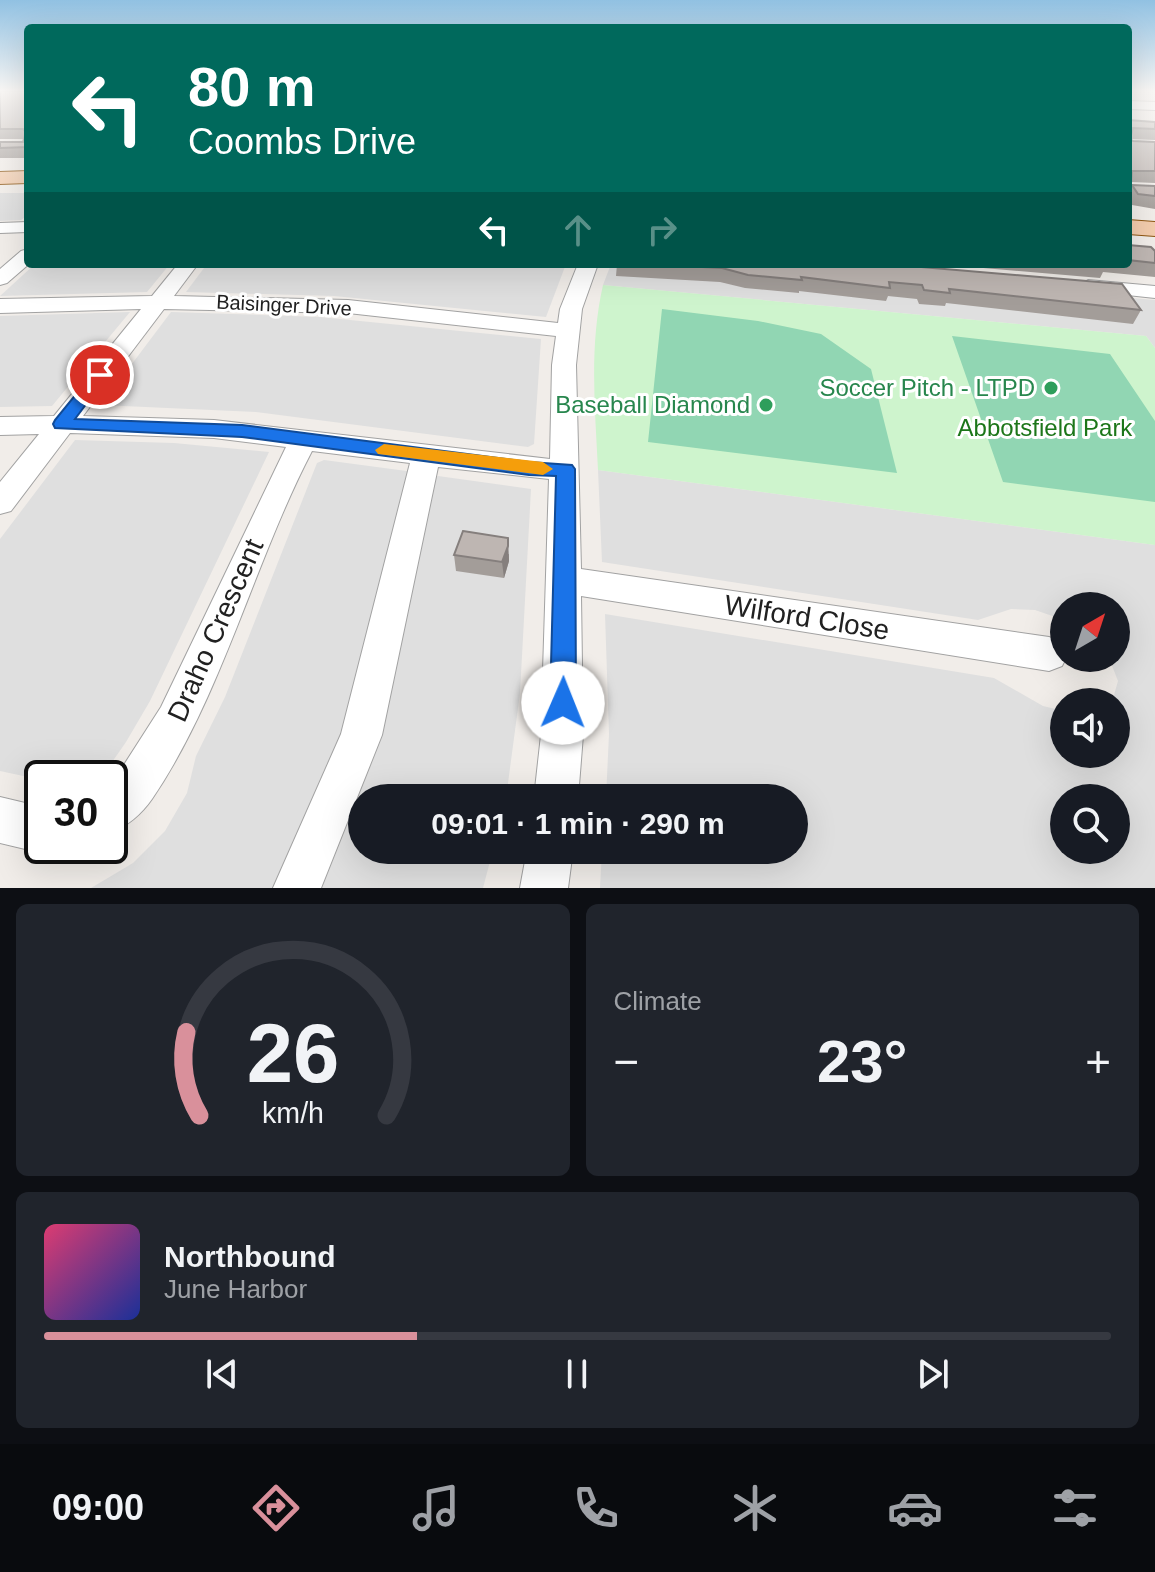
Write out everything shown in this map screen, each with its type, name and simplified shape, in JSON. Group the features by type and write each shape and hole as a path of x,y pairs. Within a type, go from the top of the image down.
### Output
{"main road":[{"path":"0,178 24,177"}],"street":[{"path":"0,228 24,227"},
{"path":"0,279 24,258"},
{"path":"0,503 185,268"},
{"path":"557,784 562,735 565,580 564,365 571,309 586,268"},
{"path":"1063,284 1155,292"},
{"name":"Baisinger Drive","path":"0,306 158,302 331,306 567,331"},
{"path":"0,426 183,427 304,439 529,469 565,469"},
{"name":"Draho Crescent","path":"128,793 175,721 285,474 304,439"},
{"path":"297,888 361,735 426,455"},
{"name":"Wilford Close","path":"565,580 1049,654"},
{"path":"0,820 24,826"},
{"path":"544,888 548,864"}],"shaded area":[{"path":"0,193 24,193 24,218 0,221"},
{"path":"31,268 167,268 147,292 0,296"},
{"path":"204,268 564,268 546,317 334,296 186,292"},
{"path":"609,268 785,268 1155,300 1155,348 1146,336 603,285"},
{"path":"130,312 52,406 0,407 0,316"},
{"path":"171,312 320,317 541,339 534,444 528,447 256,412 101,405"},
{"path":"75,440 174,443 269,452 150,701 114,760 24,760 24,776 0,771 0,539"},
{"path":"324,460 414,472 348,738 283,888 91,888 133,863 165,831 187,793 196,756 225,697 317,463"},
{"path":"598,470 1155,545 1155,888 600,888 601,864 808,864 808,784 607,784 609,734 605,614 994,678 1050,708 1050,768 1130,768 1130,688 1116,688 1118,681 1114,672 1130,672 1130,592 1050,592 1050,615 1035,610 1011,609 978,620 602,562"},
{"path":"438,476 531,489 520,693 508,784 348,784 348,864 489,864 483,888 315,888 431,479"}],"green space":[{"name":"Abbotsfield Park","path":"603,285 1146,336 1155,348 1155,545 598,470 594,354"},
{"name":"Baseball Diamond","path":"662,309 758,321 821,334 871,369 897,473 648,442"},
{"name":"Soccer Pitch - LTPD","path":"952,336 1110,354 1155,421 1155,502 1003,482"}],"building":[{"path":"24,139 24,147 0,148 0,142 23,142"},
{"path":"1132,140 1155,142 1155,171 1132,171"},
{"path":"1132,185 1155,186 1155,196 1138,194"},
{"path":"1132,245 1151,247 1155,251 1155,263 1132,260"},
{"path":"722,268 933,268 1122,284 1141,310 949,289 950,293 924,290 922,285 889,282 890,288 801,277 802,280 748,275"},
{"path":"463,531 508,538 502,562 454,555"}],"slow traffic":[{"path":"384,450 543,469"}],"place":[{"name":"Soccer Pitch - LTPD","path":"1051,388"},
{"name":"Baseball Diamond","path":"766,405"}],"route":[{"path":"100,375 61,424 242,431 529,469 565,469 563,703"}]}
